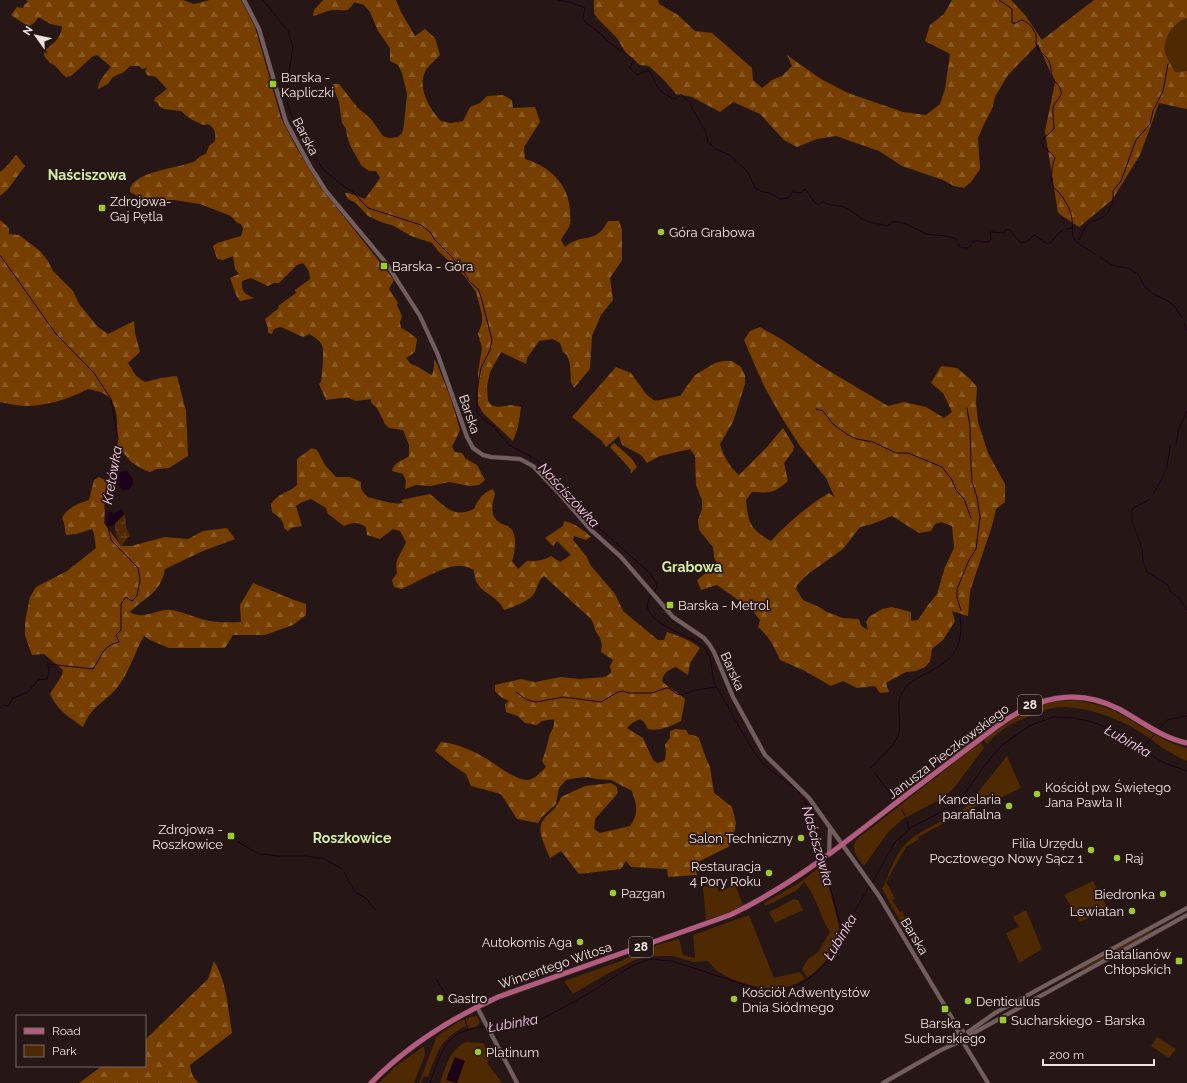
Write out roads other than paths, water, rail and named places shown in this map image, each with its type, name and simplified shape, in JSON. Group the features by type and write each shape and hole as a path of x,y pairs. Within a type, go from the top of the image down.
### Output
{"main road":[{"name":"Janusza Pieczkowskiego","path":"842,844 1009,718 1041,701 1067,697 1085,698 1097,701 1119,709 1170,738 1187,743"},
{"name":"Wincentego Witosa","path":"371,1083 393,1061 457,1017 498,997 730,915 784,886 842,844"}],"street":[{"name":"Barska","path":"244,0 259,29 286,122 310,166 326,191 386,263 420,316 438,355 471,446 479,453 486,456 520,459 533,466 591,530 616,552 673,617 704,638 714,652 733,697 765,755 802,790 878,894 952,1018 962,1039 988,1083"},
{"path":"827,855 830,827"},
{"path":"883,1083 962,1039 967,1032 995,1013 1187,908"},
{"path":"962,1039 967,1032 1187,915"},
{"path":"477,1007 517,1083"},
{"name":"Barska","path":"952,1018 967,1032"}],"water":[{"path":"127,471 133,479 132,486 128,490 125,489 123,491 119,486 113,485 112,482 107,481 112,475 117,477 119,472"},
{"path":"121,509 125,514 113,526 106,526 108,521 108,512 112,512 113,514"},
{"path":"455,1057 465,1061 457,1083 446,1080"}],"waterway":[{"name":"Naściszówka","path":"263,0 288,31 293,47 285,96 291,114 305,144 324,170 353,192 368,208 421,225 430,232 435,240 456,263 460,265 469,281 478,289 492,340 490,350 481,368 477,391 477,412 483,419 493,426 509,445 537,460 600,529 651,574 657,587 654,593"},
{"path":"558,0 570,2 585,8 583,17 585,22 600,33 610,43 633,59 630,68 637,75 648,70 657,86 663,93 673,99 677,98 681,94 690,103 706,132 708,142 715,148 731,156 748,172 755,188 763,192 770,193 780,199 788,198 792,192 800,193 805,189 818,205 823,202 830,205 844,207 868,222 887,226 893,222 901,223 924,233 945,236 957,240"},
{"path":"999,0 1012,9 1012,23 1016,23 1021,20 1028,23 1032,27 1036,35 1037,47 1049,61 1052,76 1059,86 1061,93 1053,107 1054,129 1042,140 1041,143 1055,158 1052,172 1053,187 1067,205 1072,219 1074,238 1096,255"},
{"path":"1078,243 1089,223 1101,218 1109,210 1113,199 1113,191 1121,181 1136,140 1150,124 1153,111 1163,91 1168,64"},
{"path":"1067,229 1072,228"},
{"path":"958,243 960,247 968,248 971,246 972,242 988,242 991,240 990,232 1004,233 1005,230 1010,230 1021,242 1027,241 1035,235 1045,243 1049,243 1063,230"},
{"name":"Kretówka","path":"0,255 56,334 94,373 111,399 118,439 109,478"},
{"path":"1100,257 1111,265 1130,269 1138,274 1145,287 1155,295 1168,301 1175,307 1182,318"},
{"path":"1184,323 1187,331"},
{"path":"961,610 957,598 957,589 969,560 976,549 980,517 977,497 972,482 970,426 967,408"},
{"path":"816,409 823,411 833,424 848,435 857,439 873,442 896,453 908,453 942,467 952,480 956,490 964,499 971,518"},
{"path":"1176,445 1179,429 1187,411"},
{"path":"1153,495 1167,468 1170,446"},
{"name":"Kretówka","path":"107,524 105,506 109,481"},
{"path":"1150,499 1133,508 1132,511 1132,521 1142,548 1143,561 1147,572 1168,585 1170,591 1179,598 1187,610"},
{"name":"Kretówka","path":"0,708 3,705 8,706 13,698 28,692 38,680 47,679 49,672 48,664 93,669 103,652 109,646 119,642 116,635 121,630 121,604 126,597 132,601 137,596 140,580 138,568 111,540 108,527"},
{"name":"Naściszówka","path":"651,596 647,605 650,613 656,620 697,642 707,651 711,661 715,685 751,747 761,761 771,771 798,791 802,796 813,822 822,857"},
{"path":"871,768 890,748 898,736 900,725 899,702 900,696 905,688 916,679 943,664 955,652 960,636 960,615"},
{"path":"516,692 527,700 536,702 564,697 601,702 618,692 623,691 629,693 652,693 669,688 677,694 682,695 696,690 716,687"},
{"path":"1160,728 1167,720 1187,716"},
{"name":"Łubinka","path":"872,883 895,842 912,827 952,806 965,793 1001,746 1029,726 1053,717 1074,718 1092,722 1119,732 1162,762 1187,771"},
{"path":"1142,748 1154,735"},
{"path":"875,773 894,799"},
{"path":"902,810 905,816"},
{"path":"907,821 909,828"},
{"path":"238,842 259,854 305,856 324,859 342,869"},
{"name":"Naściszówka","path":"823,862 843,933"},
{"path":"344,872 354,890 366,898 376,911"},
{"name":"Łubinka","path":"490,1027 515,1026 544,1018 586,995 630,967 650,959 672,961 761,990 786,989 799,985 817,972 829,960 870,885"},
{"path":"436,979 448,998"},
{"path":"465,1019 468,1030"},
{"name":"Łubinka","path":"430,1083 442,1052 453,1037 461,1032 485,1027"}],"place":[{"name":"Barska - Kapliczki","path":"273,84"},
{"name":"Zdrojowa- Gaj Pętla","path":"102,208"},
{"name":"Góra Grabowa","path":"661,232"},
{"name":"Barska - Góra","path":"384,266"},
{"name":"Barska - Metrol","path":"670,605"},
{"name":"Kościół pw. Świętego Jana Pawła II","path":"1037,794"},
{"name":"Kancelaria parafialna","path":"1009,806"},
{"name":"Zdrojowa - Roszkowice","path":"231,836"},
{"name":"Salon Techniczny","path":"801,838"},
{"name":"Filia Urzędu Pocztowego Nowy Sącz 1","path":"1091,850"},
{"name":"Raj","path":"1117,858"},
{"name":"Restauracja 4 Pory Roku","path":"769,873"},
{"name":"Pazgan","path":"613,893"},
{"name":"Biedronka","path":"1163,894"},
{"name":"Lewiatan","path":"1132,911"},
{"name":"Autokomis Aga","path":"580,942"},
{"name":"Batalianów Chłopskich","path":"1179,961"},
{"name":"Gastro","path":"440,998"},
{"name":"Kościół Adwentystów Dnia Siódmego","path":"734,999"},
{"name":"Denticulus","path":"968,1001"},
{"name":"Barska - Sucharskiego","path":"945,1009"},
{"name":"Sucharskiego - Barska","path":"1003,1020"},
{"name":"Platinum","path":"478,1052"}],"district":[{"name":"Naściszowa","path":"87,175"},
{"name":"Grabowa","path":"692,567"},
{"name":"Roszkowice","path":"352,838"}]}
